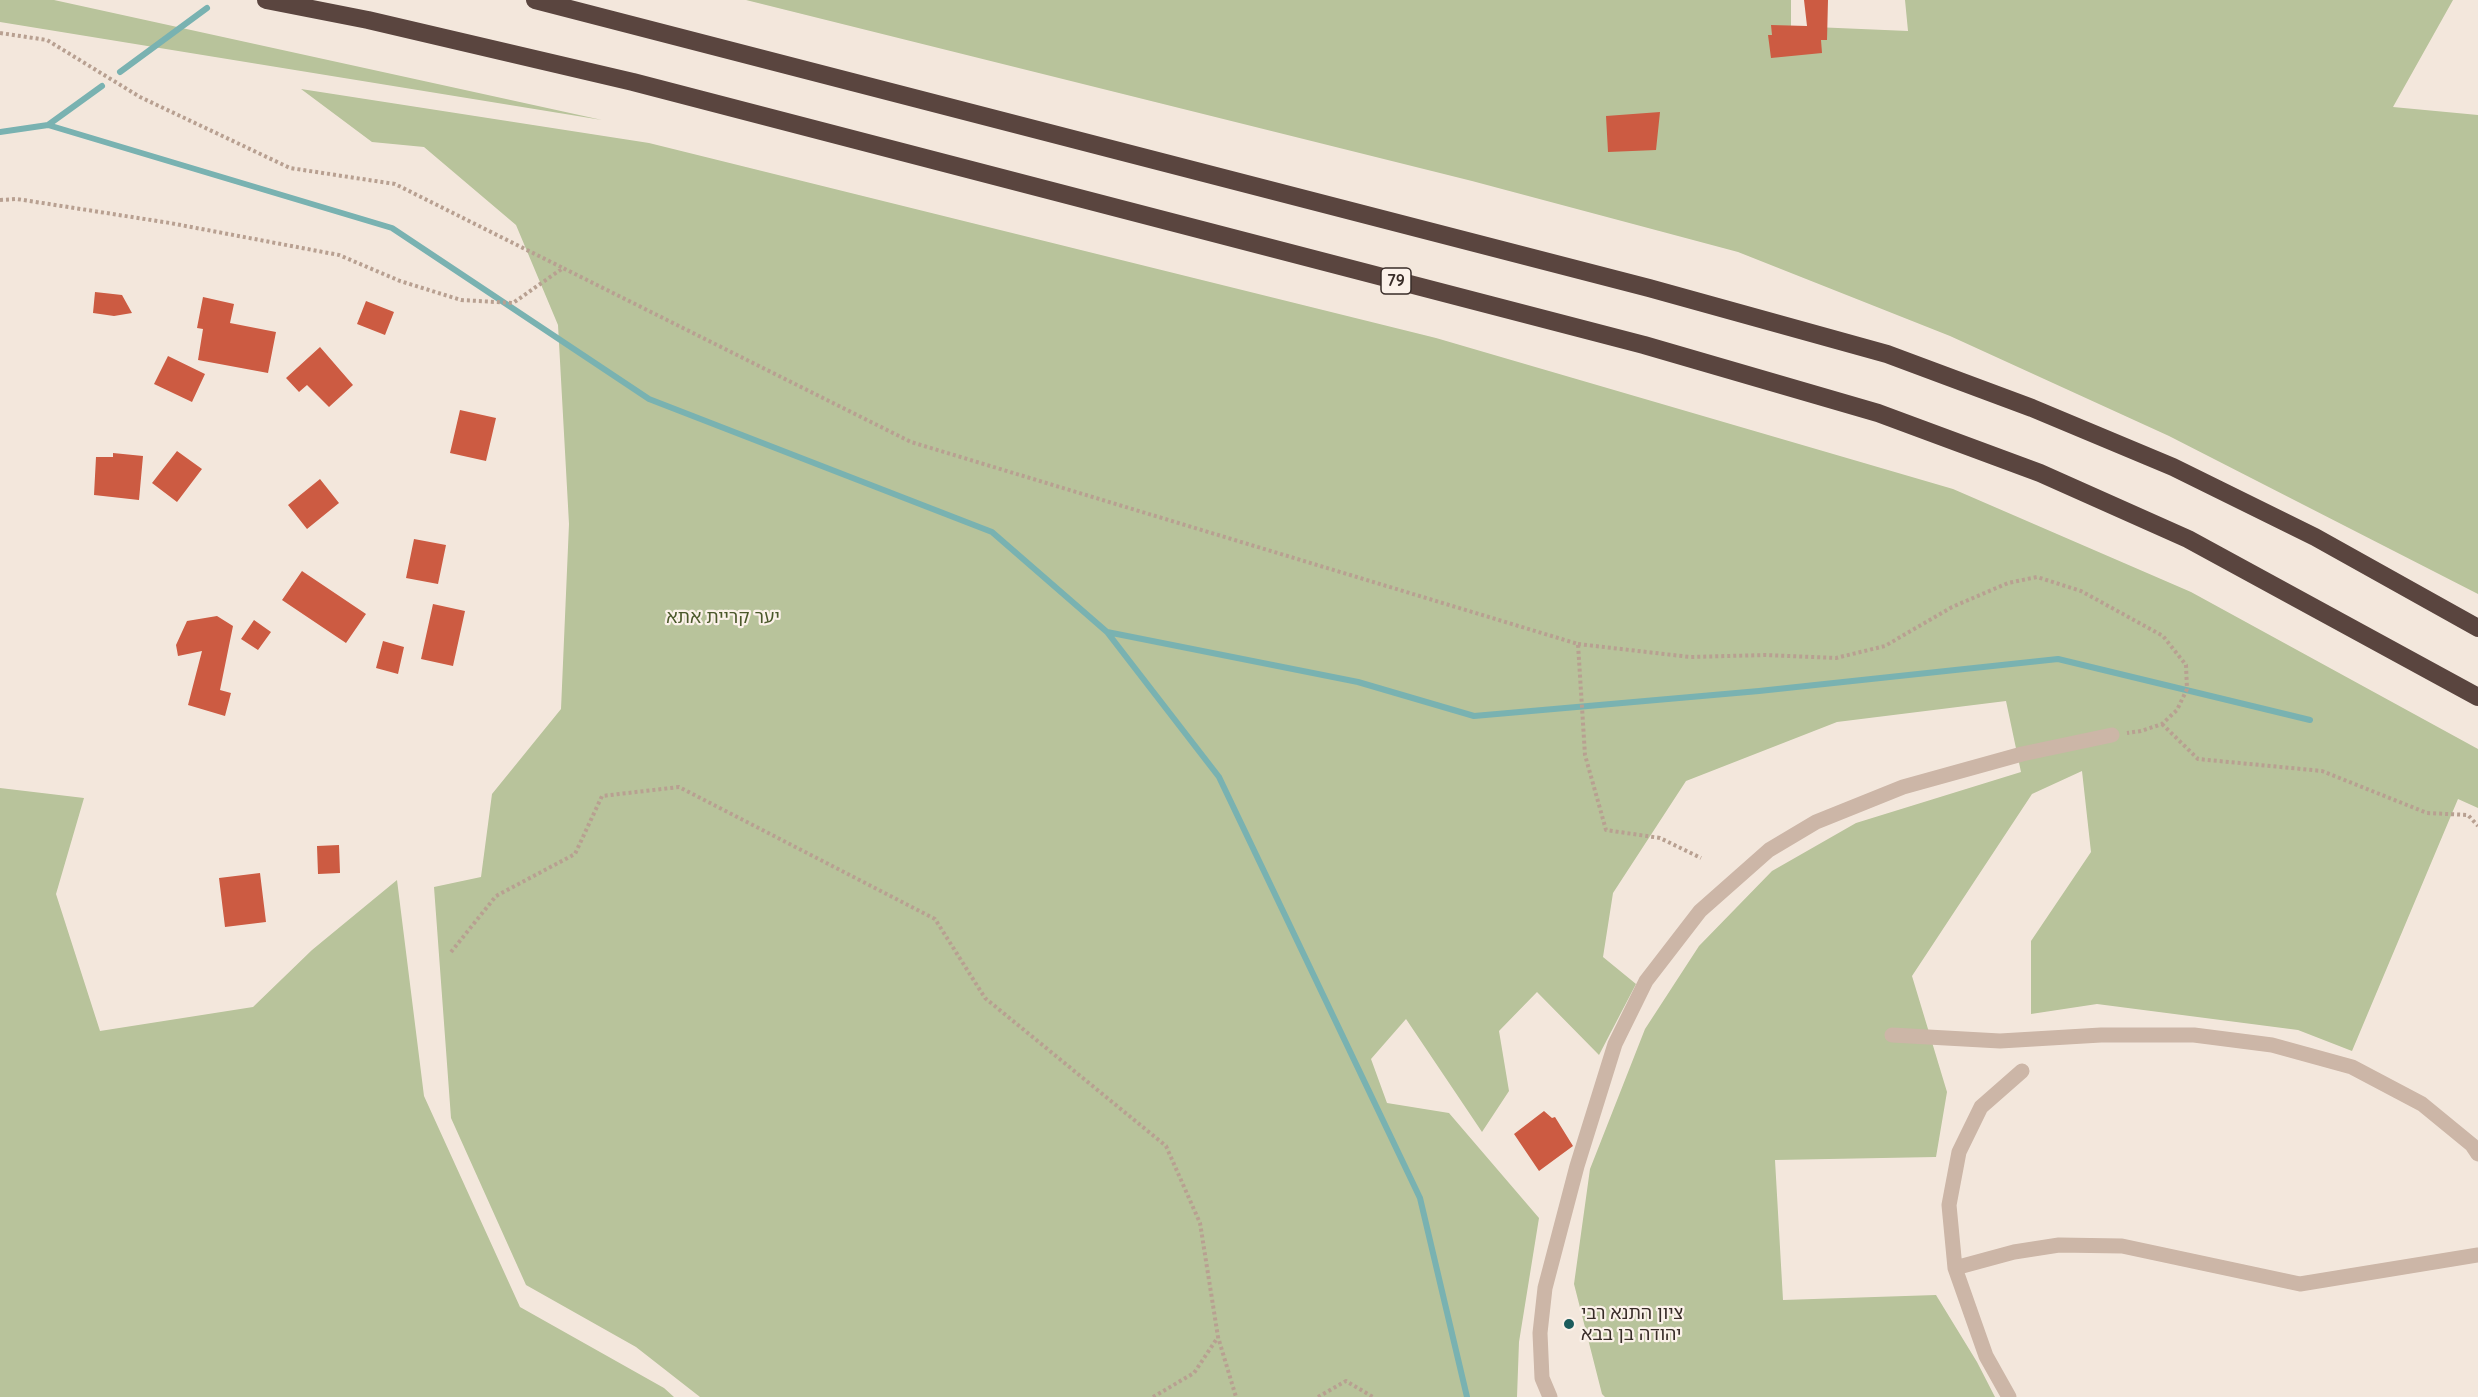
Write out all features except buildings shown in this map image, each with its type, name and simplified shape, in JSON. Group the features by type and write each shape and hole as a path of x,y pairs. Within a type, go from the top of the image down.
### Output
{"highway":[{"name":"79","path":"266,0 368,20 633,82 1644,345 1878,413 2010,461 2104,500 2188,539 2478,697"},
{"path":"534,0 1649,288 1887,354 2032,408 2173,466 2315,537 2478,628"}],"street":[{"path":"1550,1397 1542,1378 1540,1333 1545,1288 1615,1044 1646,981 1700,911 1768,850 1816,822 1903,787 2022,754 2112,735"},
{"path":"1892,1035 2000,1041 2101,1035 2194,1035 2272,1045 2352,1067 2422,1104 2472,1144 2478,1154"},
{"path":"2009,1397 1986,1356 1955,1268 1949,1205 1959,1152 1981,1107 2022,1071"},
{"path":"1955,1268 2014,1251 2059,1245 2122,1246 2300,1284 2478,1255"}],"path":[{"path":"0,33 46,40 140,97 290,168 395,184 910,442 1578,644 1690,657 1766,655 1836,658 1885,646 1952,607 2008,583 2037,577 2081,591 2163,636 2186,665 2187,689 2177,710 2162,724 2141,731 2112,735"},
{"path":"0,200 17,199 170,223 339,255 400,281 461,300 513,303 563,268"},
{"path":"1578,644 1585,755 1606,830 1660,838 1701,858"},
{"path":"2162,724 2198,759 2322,771 2427,813 2468,815 2478,826"},
{"path":"451,952 496,896 575,854 602,796 679,787 935,919 985,998 1166,1146 1200,1223 1218,1337 1236,1397"},
{"path":"1153,1397 1194,1373 1218,1337"},
{"path":"1318,1397 1346,1381 1373,1397"}],"green space":[{"path":"0,0 54,0 602,120 0,22"},
{"path":"746,0 1791,0 1791,26 1908,31 1905,0 2453,0 2393,107 2478,115 2478,594 2169,436 1950,336 1738,252 1472,181"},
{"name":"יער קריית אתא","path":"301,89 649,143 1436,338 1953,489 2191,592 2478,749 2478,808 2458,799 2352,1051 2298,1030 2097,1004 2031,1014 2031,941 2091,852 2082,771 2032,794 1912,976 1947,1092 1936,1157 1775,1160 1783,1300 1936,1295 1977,1362 1995,1397 1605,1397 1602,1394 1574,1284 1590,1169 1645,1029 1699,946 1772,871 1856,823 2021,772 2006,701 1837,722 1686,781 1613,893 1603,957 1636,984 1599,1055 1537,992 1499,1031 1509,1091 1482,1132 1406,1019 1371,1059 1387,1103 1449,1113 1539,1218 1519,1342 1517,1397 700,1397 636,1347 526,1285 451,1118 434,887 481,877 492,794 561,709 569,524 558,325 516,225 424,147 372,142"},
{"path":"0,788 84,798 56,894 100,1031 253,1007 312,950 397,880 424,1096 520,1307 664,1388 674,1397 0,1397"}],"waterway":[{"path":"120,72 207,8"},
{"path":"48,125 102,86"},
{"path":"0,132 48,125 392,228 649,399 992,532 1107,632 1219,777 1420,1198 1467,1397"},
{"path":"1107,632 1358,682 1474,716 1759,691 2058,659 2310,720"}],"place":[{"name":"ציון התנא רבי יהודה בן בבא","path":"1569,1324"}]}
